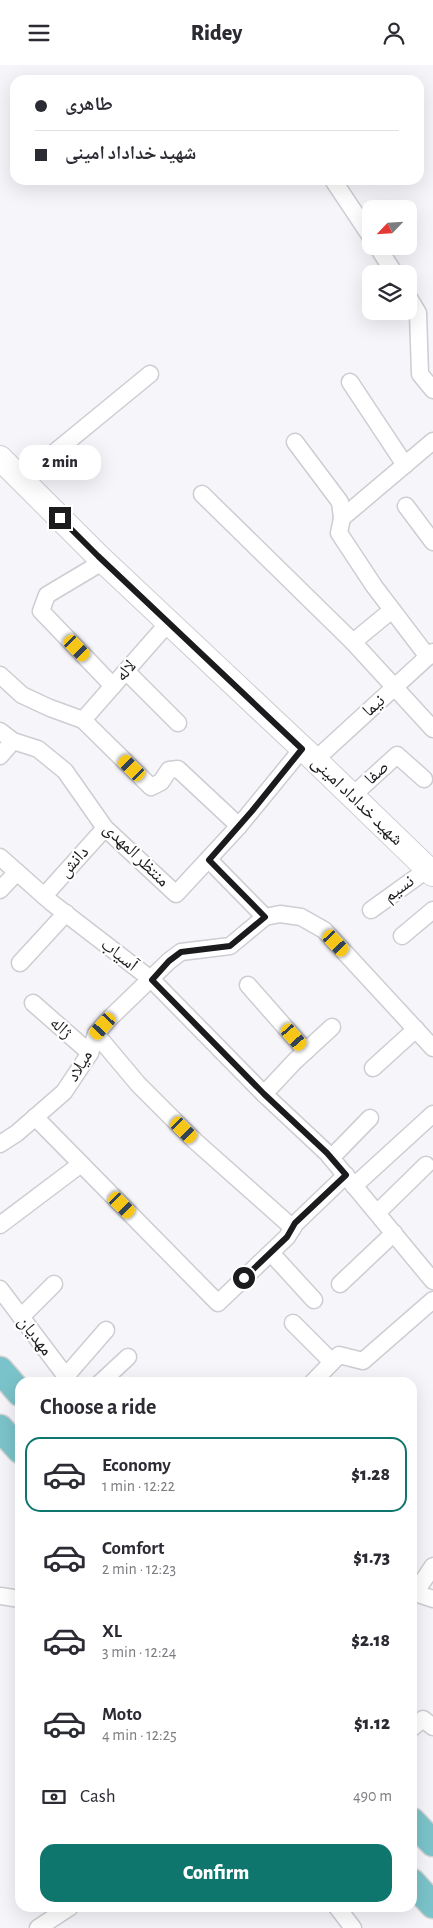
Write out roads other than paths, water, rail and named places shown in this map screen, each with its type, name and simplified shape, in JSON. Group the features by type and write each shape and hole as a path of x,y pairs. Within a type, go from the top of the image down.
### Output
{"main road":[{"path":"0,1371 15,1388"},
{"path":"0,1428 15,1444"},
{"path":"417,1826 433,1843"},
{"path":"417,1887 433,1905"}],"street":[{"path":"336,185 362,224"},
{"path":"417,311 420,374 433,390"},
{"path":"22,479 150,374"},
{"path":"350,382 405,465"},
{"path":"295,441 340,502 342,518 339,533 392,610 430,654"},
{"path":"342,518 433,441"},
{"name":"شهید خداداد امینی","path":"1,461 430,871"},
{"path":"202,494 395,686 433,729"},
{"path":"406,506 433,542"},
{"path":"104,561 47,595 41,611 113,686"},
{"path":"352,643 392,610"},
{"name":"لاله","path":"83,720 169,622"},
{"name":"نیما","path":"309,754 395,686 430,654"},
{"path":"126,671 178,723"},
{"path":"0,675 22,695 83,720 151,787 161,782 169,770 178,769 239,827"},
{"path":"0,756 7,736"},
{"name":"منتظر المهدی","path":"7,736 38,749 65,771 105,828 176,894 309,754"},
{"name":"صفا","path":"352,796 397,755 424,779"},
{"name":"دانش","path":"44,896 105,828"},
{"name":"آسیاب","path":"0,857 44,896 152,980 264,1094 331,1158 432,1278"},
{"path":"209,860 265,917 280,913 301,917 324,930 433,1048"},
{"name":"نسیم","path":"371,910 430,871"},
{"path":"0,890 17,872"},
{"path":"402,936 433,909"},
{"path":"20,963 66,913"},
{"name":"میلاد","path":"0,1144 17,1133 64,1092 90,1053 96,1034 169,961 181,952 230,946 265,917"},
{"path":"248,985 306,1051"},
{"name":"ژاله","path":"33,1003 90,1053"},
{"path":"264,1094 332,1027"},
{"path":"373,1068 416,1029"},
{"path":"96,1034 138,1084 196,1141 293,1228"},
{"path":"35,1117 218,1303 287,1237 295,1223 433,1114"},
{"path":"331,1158 370,1119"},
{"path":"0,1225 81,1164"},
{"path":"377,1213 426,1165"},
{"path":"340,1284 394,1233"},
{"path":"270,1253 314,1300"},
{"path":"21,1317 54,1284"},
{"name":"مهدیان","path":"0,1289 66,1377"},
{"path":"318,1377 339,1355 363,1361 433,1300"},
{"path":"293,1323 332,1362"},
{"path":"70,1377 106,1330"},
{"path":"106,1377 128,1357"},
{"path":"417,1589 433,1566"},
{"path":"417,1594 433,1599"},
{"path":"0,1595 15,1598"},
{"path":"417,1724 423,1719 433,1727"},
{"path":"38,1928 62,1912"},
{"path":"341,1912 353,1928"}]}
